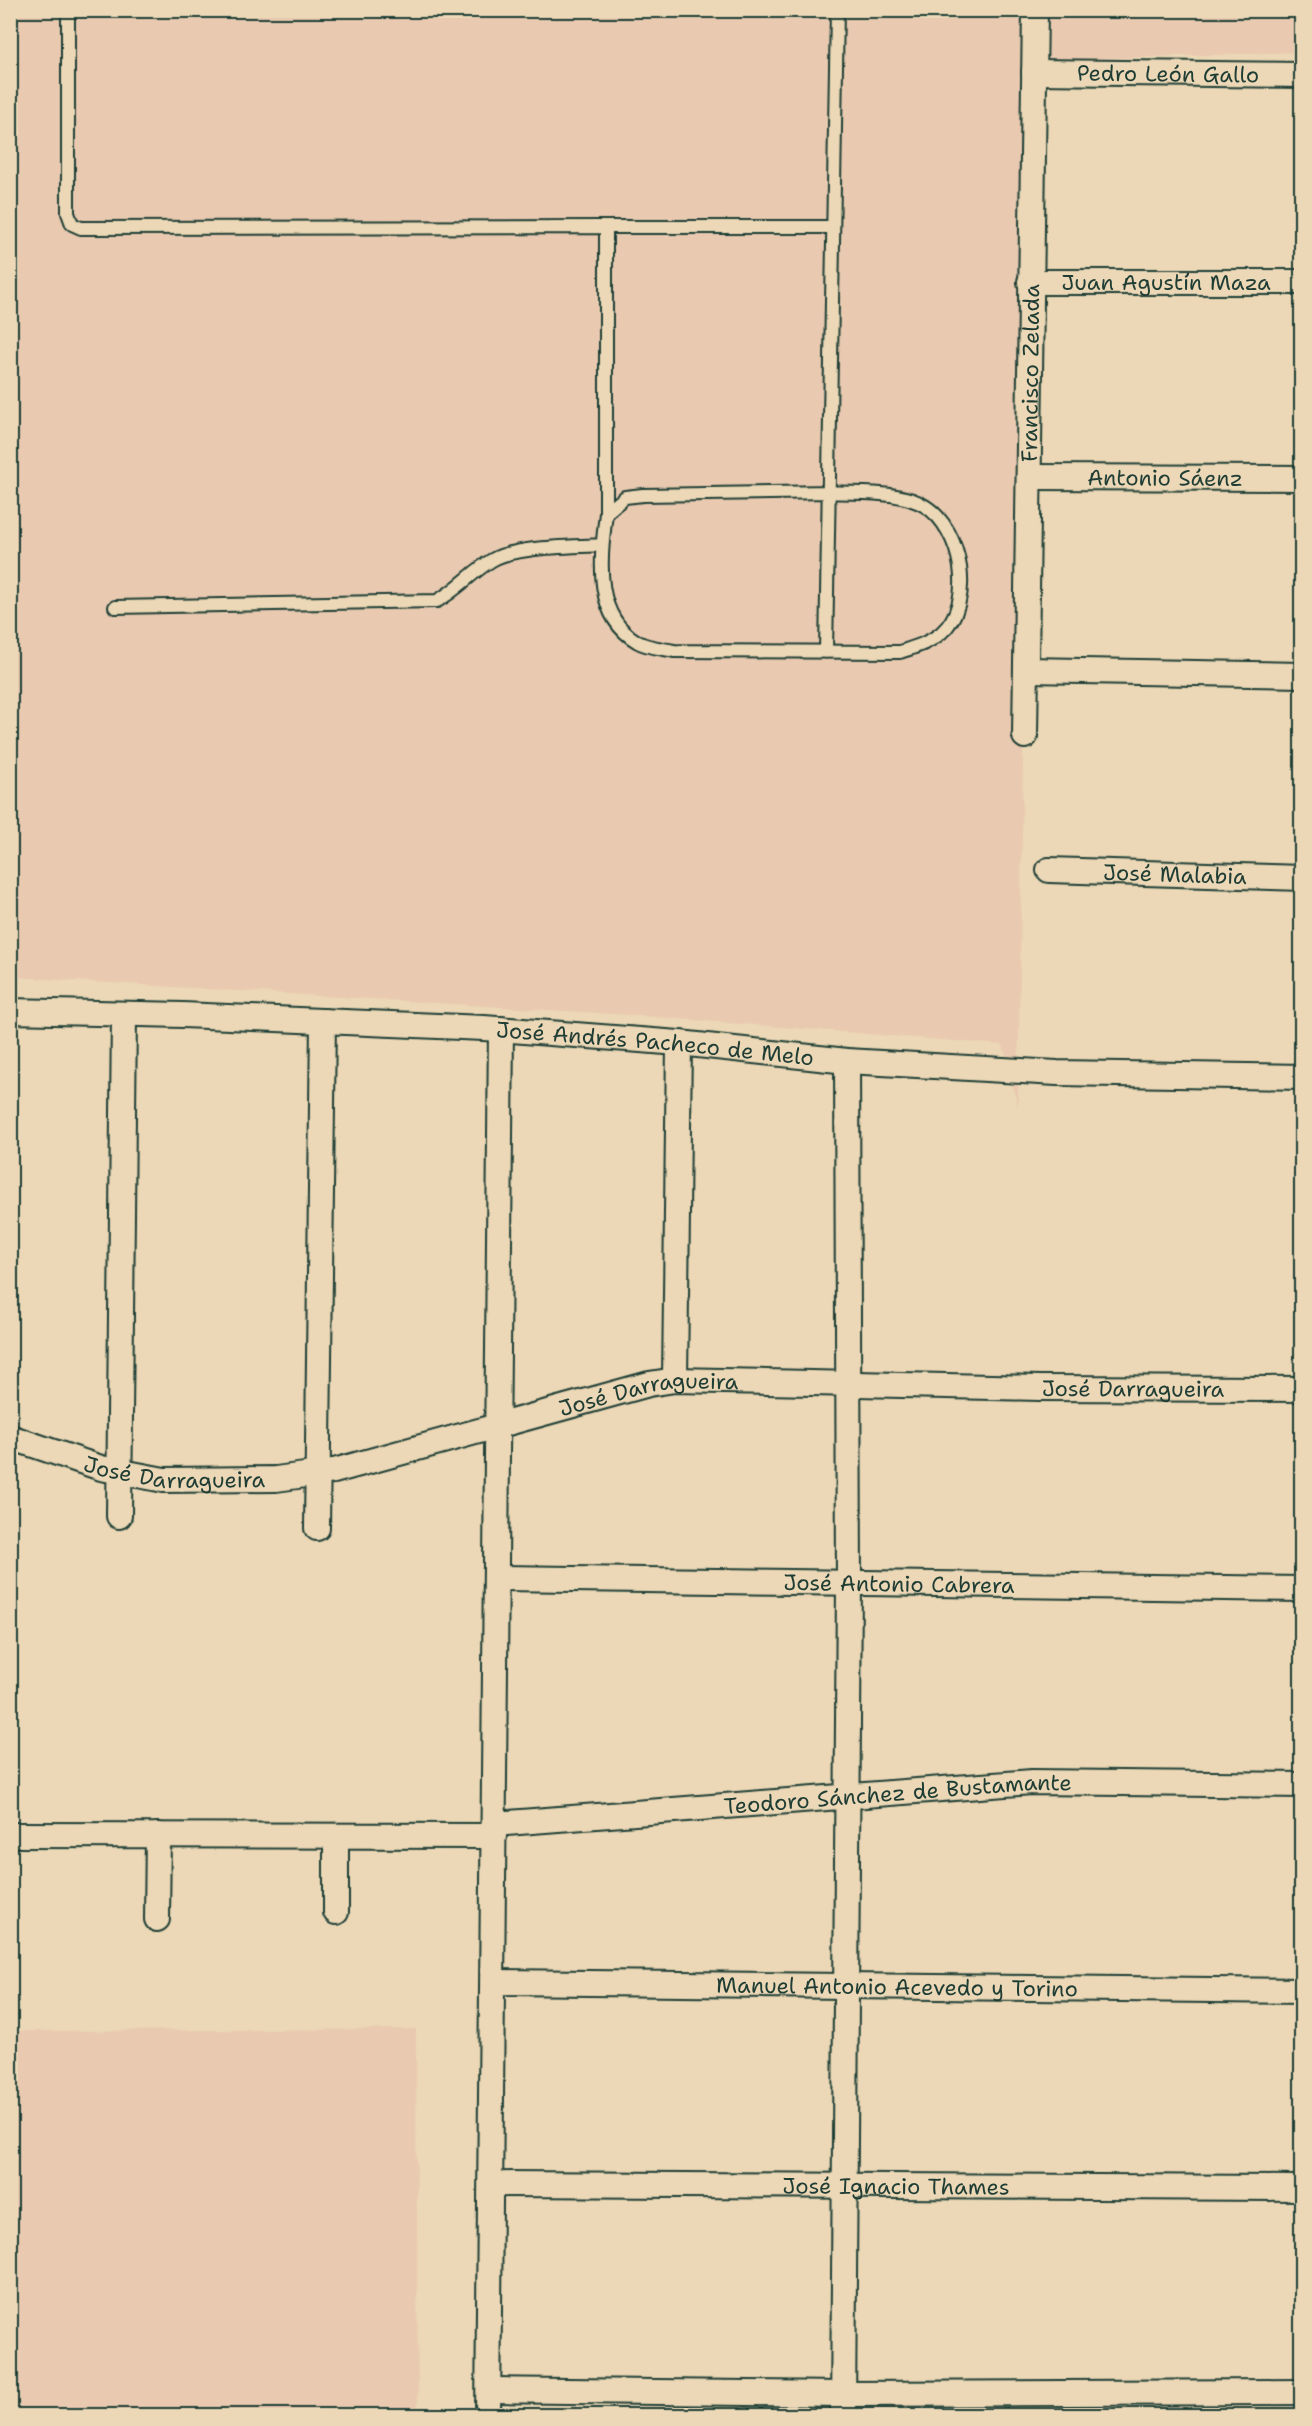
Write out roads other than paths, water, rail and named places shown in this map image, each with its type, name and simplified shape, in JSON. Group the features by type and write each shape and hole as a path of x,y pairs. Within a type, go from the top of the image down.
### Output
{"street":[{"name":"Francisco Zelada","path":"1025,735 1035,10"},
{"name":"Pedro León Gallo","path":"1034,72 1302,75"},
{"name":"Juan Agustín Maza","path":"1030,282 1302,282"},
{"name":"Antonio Sáenz","path":"1029,477 1302,478"},
{"path":"1027,670 1302,675"},
{"name":"José Malabia","path":"1049,870 1302,878"},
{"name":"José Andrés Pacheco de Melo","path":"10,1011 501,1029 679,1043 847,1061 1057,1073 1302,1077"},
{"path":"119,1516 124,1014"},
{"path":"317,1528 323,1021"},
{"path":"488,2415 501,1029"},
{"path":"675,1380 679,1043"},
{"path":"843,2405 849,1583 847,1061"},
{"name":"José Darragueira","path":"10,1437 101,1468 164,1480 276,1479 334,1471 649,1384 675,1380 1040,1388 1302,1389"},
{"name":"José Antonio Cabrera","path":"497,1578 1302,1589"},
{"name":"Teodoro Sánchez de Bustamante","path":"10,1835 336,1836 494,1830 1032,1782 1302,1785"},
{"path":"157,1919 158,1835"},
{"path":"336,1836 336,1912"},
{"name":"Manuel Antonio Acevedo y Torino","path":"493,1982 1302,1991"},
{"name":"José Ignacio Thames","path":"491,2184 1302,2188"},
{"path":"489,2390 843,2405 1302,2392"}],"lane":[{"path":"68,10 68,213 72,224 81,228 834,226"},
{"path":"826,652 837,10"},
{"path":"606,227 606,513 602,545 602,583 612,617 626,634 640,644 674,651 900,652 926,644 943,632 957,611 962,587 958,555 947,530 926,507 904,497 830,492 643,495 625,497 606,513"},
{"path":"115,607 437,601 495,558 517,552 602,545"}]}
